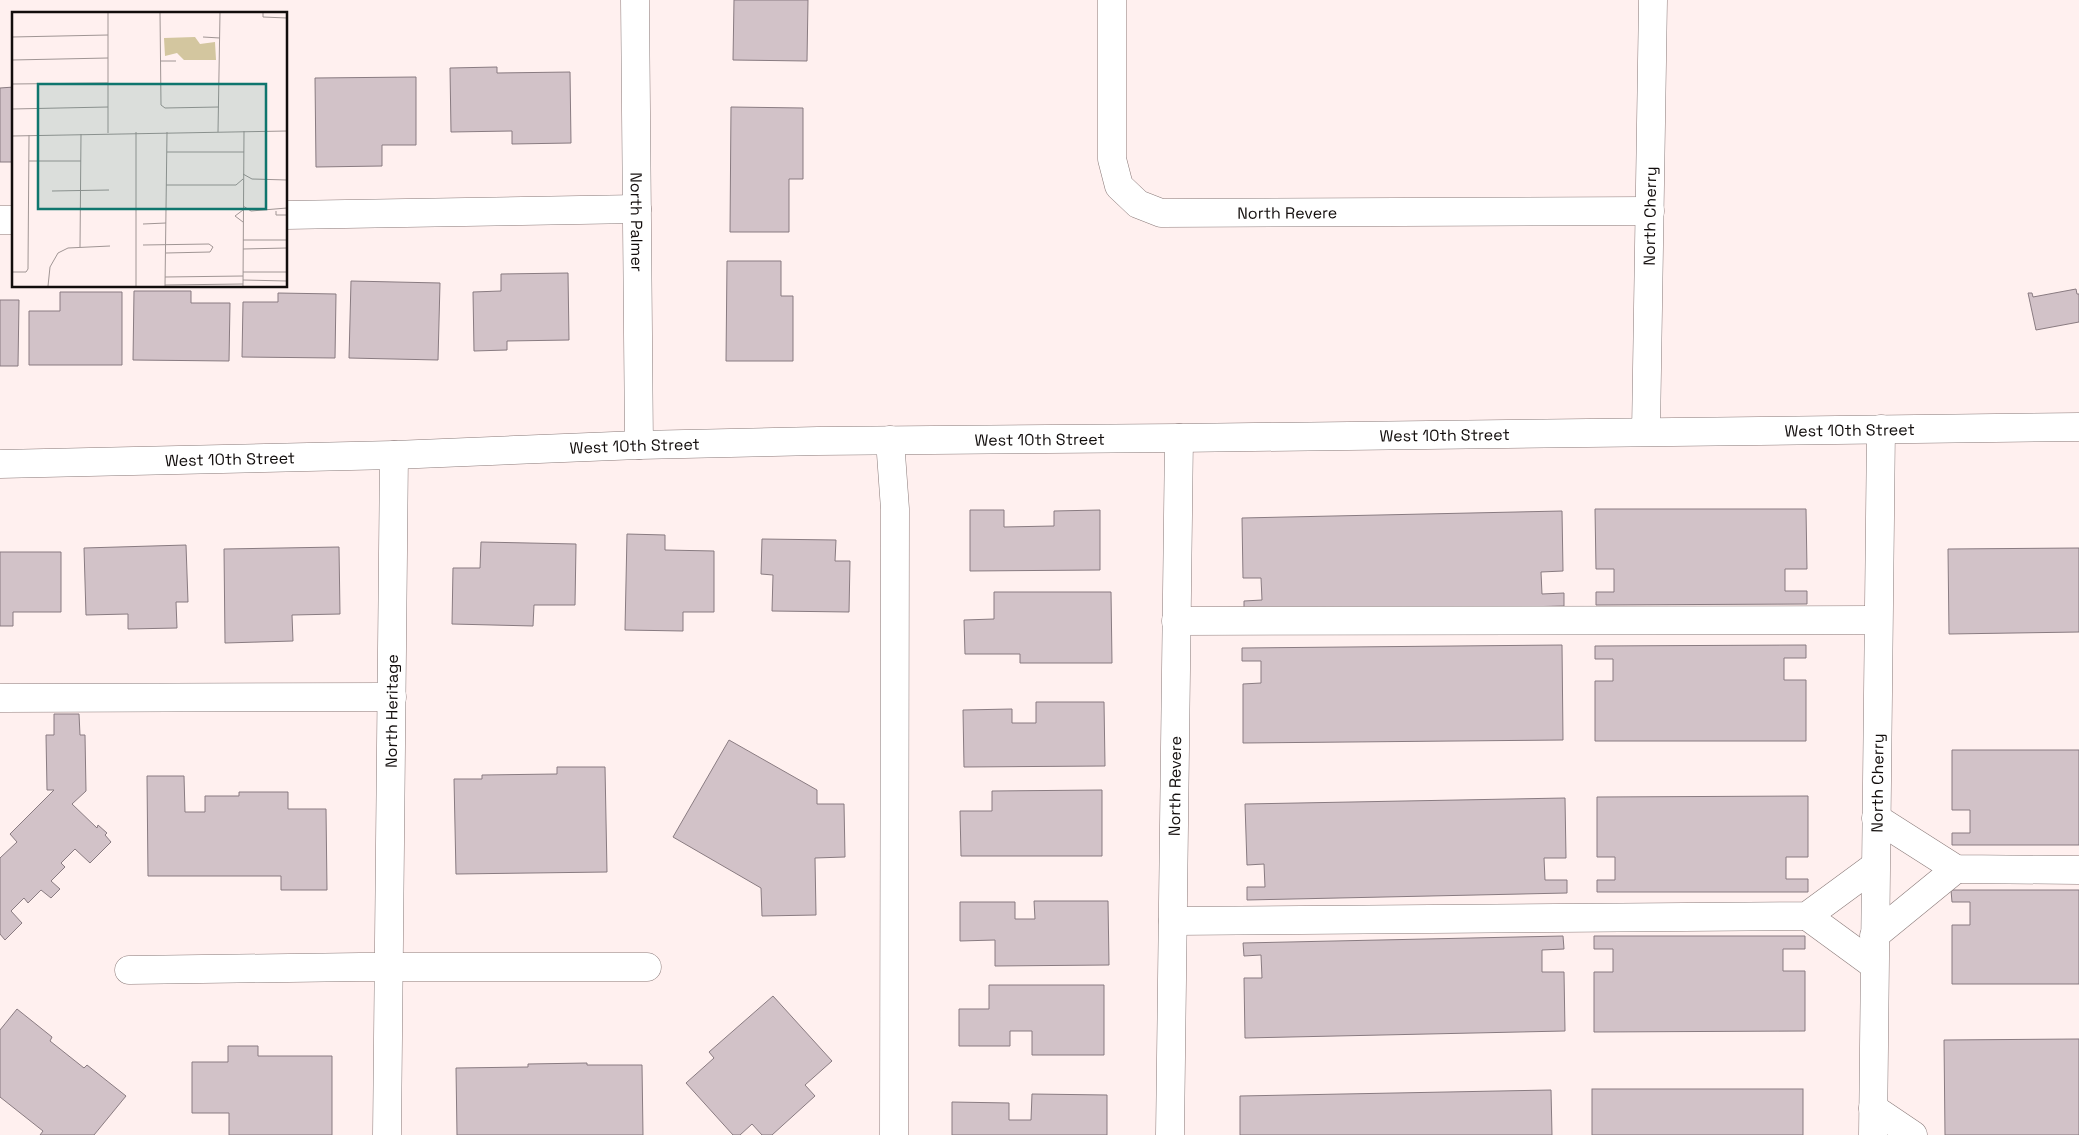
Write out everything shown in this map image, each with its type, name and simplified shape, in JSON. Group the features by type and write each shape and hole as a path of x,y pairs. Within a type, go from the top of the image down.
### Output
{"street":[{"name":"North Palmer","path":"635,0 639,444"},
{"name":"North Revere","path":"1112,0 1112,159 1119,186 1138,204 1161,213 1650,212"},
{"name":"North Cherry","path":"1646,431 1653,0"},
{"path":"288,215 637,209"},
{"name":"West 10th Street","path":"0,464 394,455 639,444 2079,427"},
{"name":"North Cherry","path":"1873,1135 1880,429"},
{"name":"North Revere","path":"1170,1135 1179,438"},
{"path":"890,440 895,509 894,1135"},
{"name":"North Heritage","path":"387,1135 394,455"},
{"path":"1176,621 1878,620"},
{"path":"0,698 392,697"},
{"path":"1876,818 1956,870 2079,870"},
{"path":"1173,921 1807,916 1875,866"},
{"path":"1874,936 1956,870"},
{"path":"1807,916 1874,965"},
{"path":"129,970 390,966 647,966"},
{"path":"1873,1108 1913,1135"}],"building":[{"path":"734,0 808,0 807,61 733,60"},
{"path":"497,67 497,73 570,72 571,143 512,144 512,131 451,132 450,68"},
{"path":"416,77 416,145 382,145 382,166 316,167 315,78"},
{"path":"12,87 12,162 0,162 0,88"},
{"path":"731,107 803,108 803,179 789,179 789,232 730,232"},
{"path":"727,261 781,261 781,296 793,296 793,361 726,361"},
{"path":"568,273 569,340 507,341 507,350 474,351 473,292 501,291 501,274"},
{"path":"351,281 440,283 438,360 349,358"},
{"path":"2076,289 2077,294 2079,294 2079,322 2036,330 2028,293 2032,293 2033,297"},
{"path":"134,291 191,291 191,303 230,303 229,361 133,360"},
{"path":"60,292 122,292 122,365 29,365 29,311 60,311"},
{"path":"278,293 336,294 335,358 242,357 243,302 278,302"},
{"path":"0,300 19,300 18,366 0,366"},
{"path":"1595,509 1806,509 1807,569 1785,569 1785,591 1807,591 1807,604 1596,605 1596,592 1614,592 1614,569 1596,569"},
{"path":"970,510 1004,510 1004,527 1054,526 1054,511 1100,510 1100,570 970,571"},
{"path":"1562,511 1563,571 1541,572 1542,594 1564,593 1564,606 1244,614 1244,601 1262,600 1261,578 1243,578 1242,518"},
{"path":"627,534 665,535 665,550 714,551 714,612 683,612 683,631 625,630"},
{"path":"762,539 836,540 835,561 850,561 849,612 772,611 773,575 761,574"},
{"path":"481,542 576,544 575,605 534,605 533,626 452,624 453,568 480,568"},
{"path":"186,545 188,602 176,602 177,628 128,629 128,614 86,615 84,548"},
{"path":"339,547 340,614 292,615 293,641 225,643 224,549"},
{"path":"2079,548 2079,632 1949,634 1948,549"},
{"path":"0,552 61,552 61,612 13,612 13,626 0,626"},
{"path":"994,592 1111,592 1112,663 1020,663 1020,654 965,654 964,620 994,619"},
{"path":"1562,645 1563,740 1243,743 1243,684 1261,683 1261,661 1242,661 1242,648"},
{"path":"1806,645 1806,658 1784,658 1784,680 1806,680 1806,741 1595,741 1595,681 1613,681 1613,659 1595,659 1595,646"},
{"path":"1036,702 1104,702 1105,766 964,767 963,710 1012,709 1012,723 1036,723"},
{"path":"54,714 79,714 80,735 85,735 86,791 72,804 97,828 98,825 107,833 105,835 111,842 90,863 75,849 61,863 65,867 51,881 60,889 51,898 41,890 28,903 24,898 11,911 22,923 5,940 0,934 0,858 17,842 10,834 54,790 47,790 46,735 54,735"},
{"path":"729,740 817,790 817,804 844,804 845,857 815,858 816,915 762,916 761,888 673,837"},
{"path":"1952,750 2079,750 2079,845 1952,845 1952,833 1970,833 1970,810 1952,810"},
{"path":"557,767 605,767 607,872 456,874 454,779 482,779 482,775 557,774"},
{"path":"147,776 184,776 185,812 205,812 205,796 239,796 239,792 288,792 288,809 326,809 327,890 281,890 281,876 148,876"},
{"path":"1102,790 1102,856 961,856 960,811 992,811 992,791"},
{"path":"1808,796 1808,857 1786,857 1786,879 1808,879 1808,892 1597,892 1597,880 1615,880 1615,857 1597,857 1597,797"},
{"path":"1565,798 1566,858 1544,858 1545,880 1567,880 1567,893 1247,900 1247,887 1265,887 1264,864 1247,865 1245,804"},
{"path":"1951,890 2079,890 2079,984 1952,984 1952,925 1970,925 1970,902 1952,902"},
{"path":"1034,901 1108,901 1109,965 995,966 995,940 960,941 960,902 1015,902 1015,919 1035,919"},
{"path":"1563,936 1564,949 1542,950 1542,972 1564,972 1565,1031 1245,1038 1244,978 1262,978 1261,955 1244,956 1243,943"},
{"path":"1594,936 1805,936 1805,949 1783,949 1783,971 1805,971 1805,1031 1594,1032 1594,972 1613,972 1613,949 1594,949"},
{"path":"989,985 1104,985 1104,1055 1032,1055 1032,1031 1010,1031 1010,1046 959,1046 959,1009 989,1009"},
{"path":"773,996 832,1061 805,1085 815,1096 772,1135 762,1135 752,1124 740,1135 733,1135 686,1083 714,1058 709,1052"},
{"path":"17,1009 52,1037 50,1041 84,1068 87,1065 126,1096 94,1135 40,1135 43,1131 0,1097 0,1030"},
{"path":"2079,1039 2079,1135 1945,1135 1944,1040"},
{"path":"228,1046 258,1046 258,1056 332,1056 332,1135 229,1135 229,1113 192,1113 192,1062 228,1062"},
{"path":"587,1063 587,1065 642,1065 643,1135 457,1135 456,1068 528,1067 528,1064"},
{"path":"1592,1089 1803,1089 1803,1135 1592,1135"},
{"path":"1551,1090 1552,1135 1240,1135 1240,1096"},
{"path":"1032,1094 1107,1095 1107,1135 952,1135 952,1102 1009,1103 1009,1120 1031,1120"}]}
